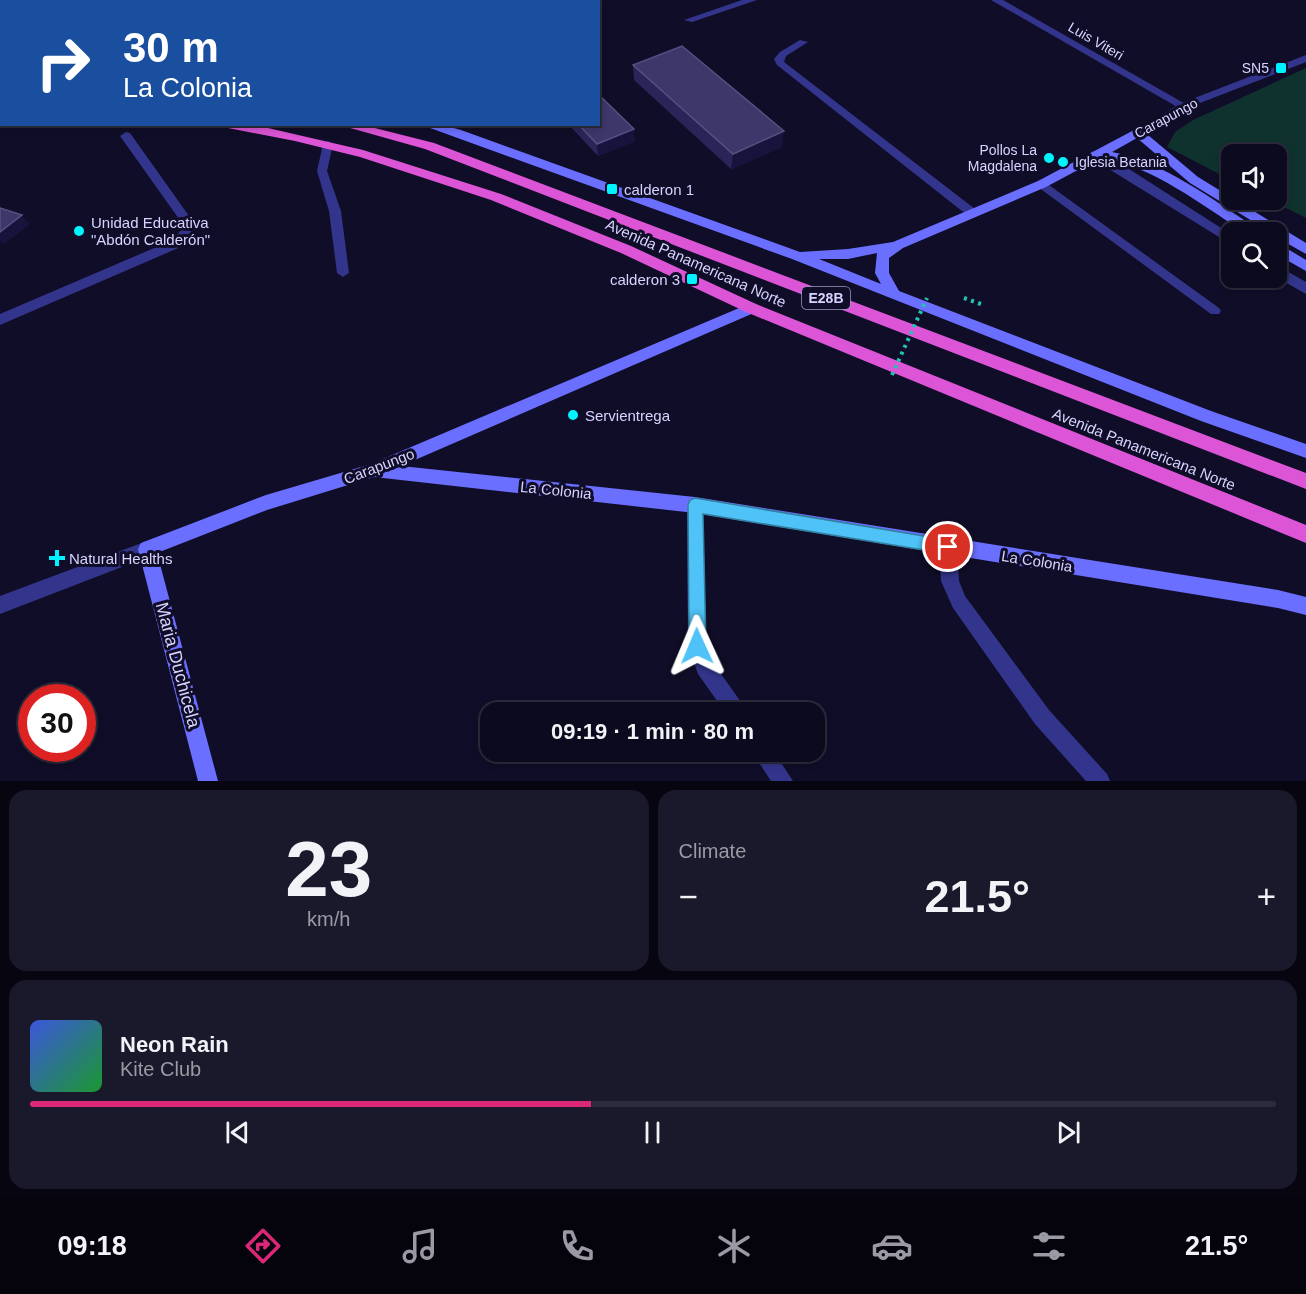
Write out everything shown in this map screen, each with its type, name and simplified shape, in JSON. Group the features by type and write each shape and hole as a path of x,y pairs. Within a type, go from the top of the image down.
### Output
{"highway":[{"name":"Avenida Panamericana Norte","path":"238,126 328,144 391,162 538,213 692,279 751,308 1306,534"},
{"name":"Avenida Panamericana Norte","path":"350,126 429,146 1306,481"}],"main road":[{"path":"431,126 457,133 797,256 1206,416 1306,451"},
{"name":"Carapungo","path":"894,293 882,273 882,256 898,245 971,212 1042,184 1137,133"},
{"path":"1137,133 1194,180 1306,249"},
{"path":"1098,154 1124,156 1150,167 1237,222"},
{"name":"Carapungo","path":"797,256 848,254 898,245"},
{"path":"1287,254 1306,266"},
{"name":"Carapungo","path":"147,549 266,503 374,470 751,308"},
{"name":"La Colonia","path":"374,470 695,505 1278,599 1306,606"},
{"name":"Maria Duchicela","path":"147,549 208,781"}],"street":[{"path":"689,20 752,0"},
{"name":"Luis Viteri","path":"996,0 1183,106"},
{"name":"Carapungo","path":"1137,133 1183,106 1306,58"},
{"path":"0,320 178,243 187,234 190,226 126,136"},
{"path":"1098,154 1221,234"},
{"path":"1287,277 1306,289"},
{"path":"695,505 697,646 705,667 729,702"},
{"path":"948,547 950,581 959,602 1042,717 1100,781"},
{"name":"Carapungo","path":"0,605 147,549"},
{"path":"769,762 783,781"}],"lane":[{"path":"803,42 783,54 779,59 780,63 971,212"},
{"path":"328,144 322,171 335,212 343,273"},
{"path":"1042,184 1215,311"}],"path":[{"path":"892,375 927,298"}],"green space":[{"path":"1306,68 1306,218 1287,208 1287,144 1221,144 1221,175 1167,147 1175,132 1193,120"}],"building":[{"path":"682,46 784,131 733,154 633,65"},
{"path":"600,96 634,129 597,144 580,126 600,126"},
{"path":"0,208 22,215 0,232"}],"place":[{"name":"SN5","path":"1281,68"},
{"name":"Pollos La Magdalena","path":"1049,158"},
{"name":"Iglesia Betania","path":"1063,162"},
{"name":"calderon 1","path":"612,189"},
{"name":"Unidad Educativa \"Abdón Calderón\"","path":"79,231"},
{"name":"calderon 3","path":"692,279"},
{"name":"Servientrega","path":"573,415"},
{"name":"Natural Healths","path":"57,558"}],"route":[{"path":"697,646 695,505 948,547"}]}
